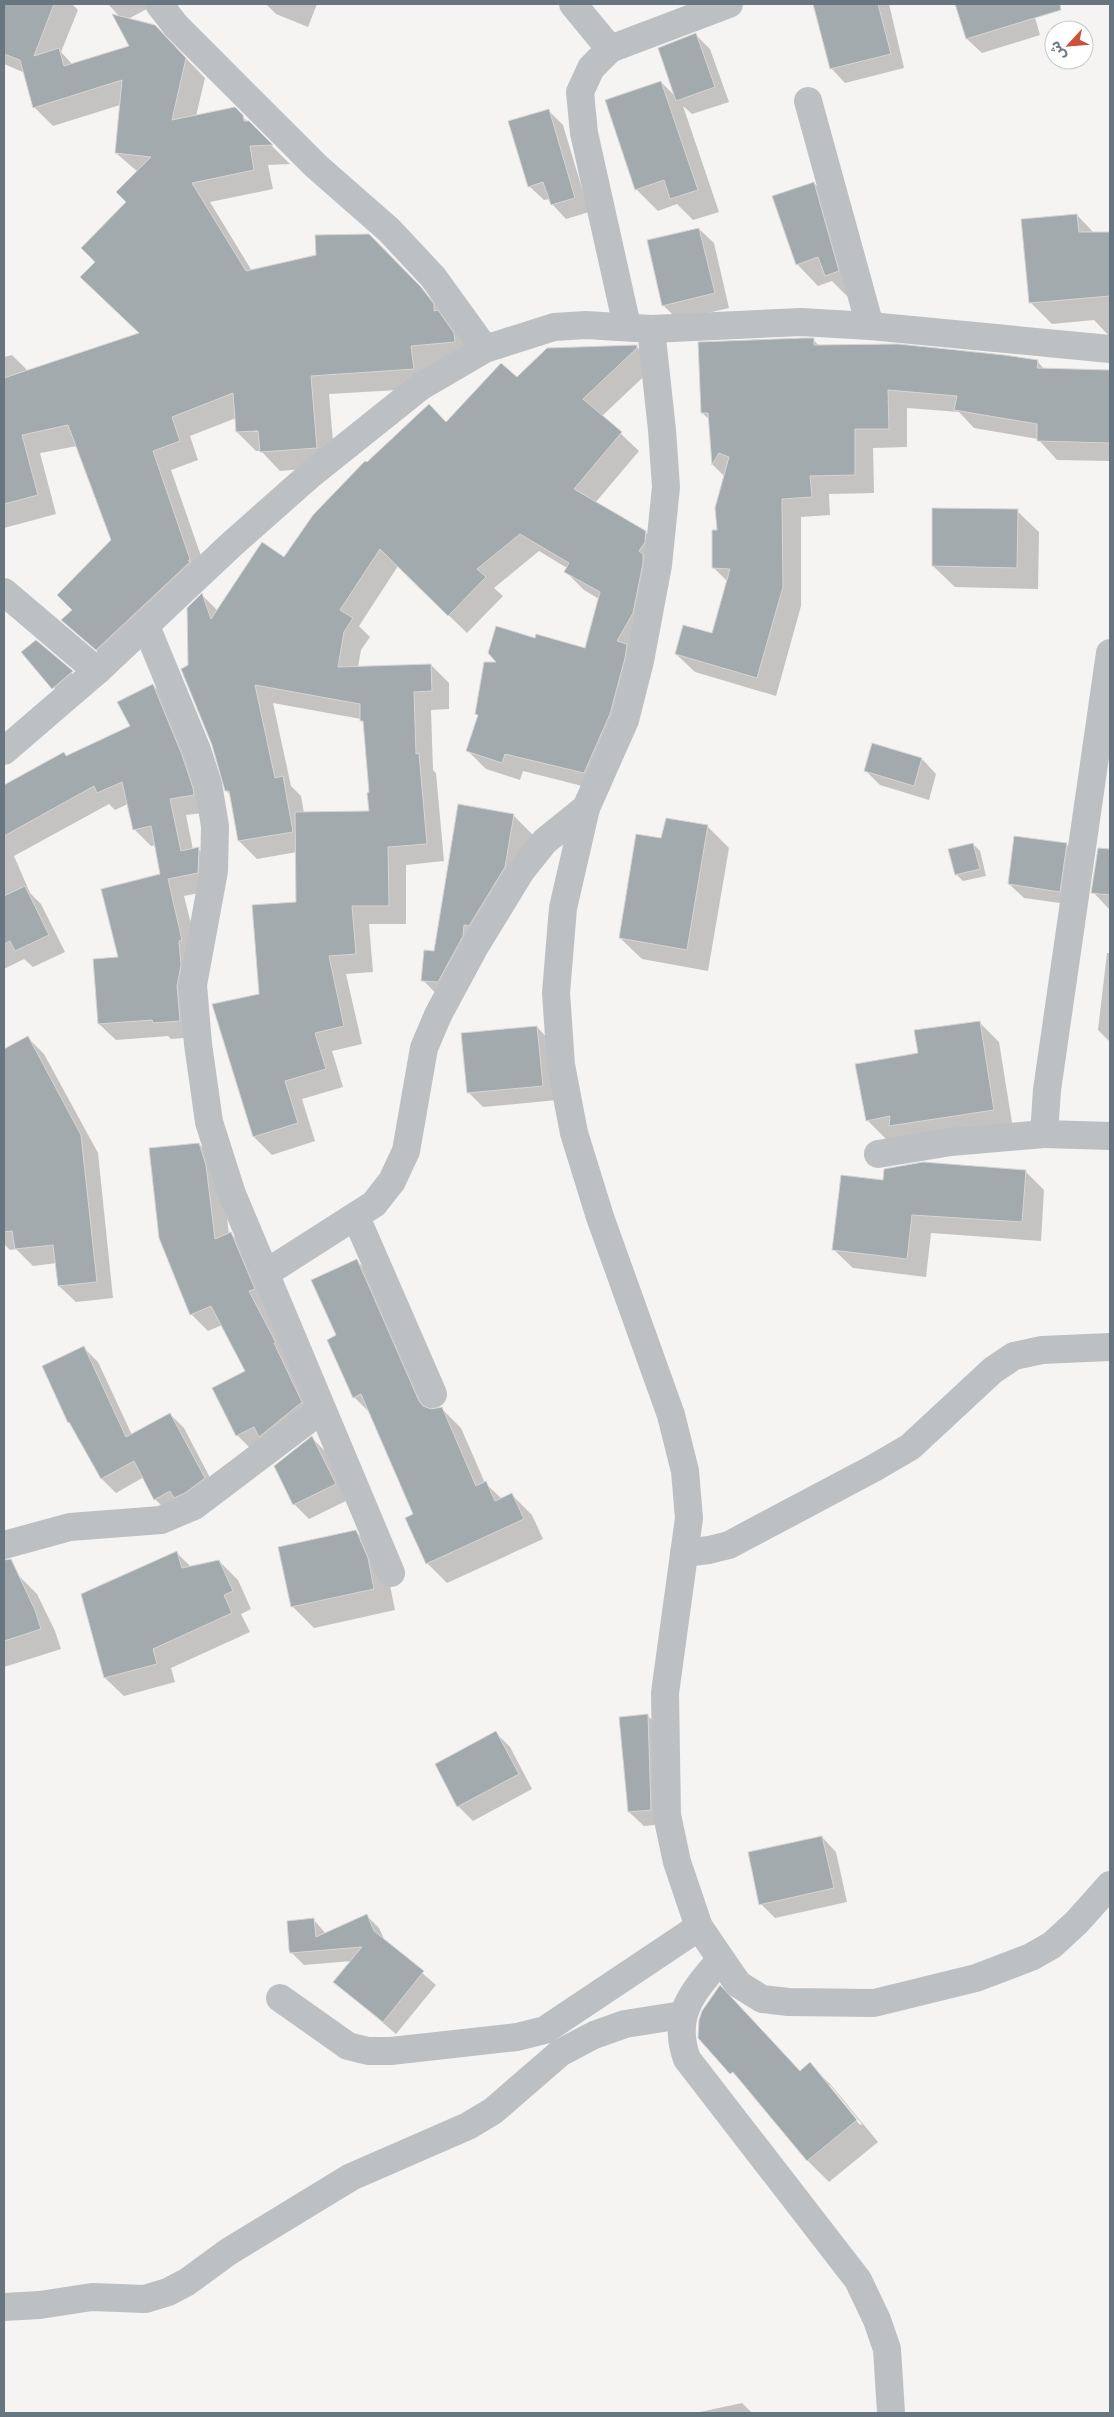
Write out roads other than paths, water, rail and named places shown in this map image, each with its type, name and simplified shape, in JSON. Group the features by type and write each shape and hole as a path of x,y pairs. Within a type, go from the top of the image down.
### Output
{"street":[{"path":"159,4 176,26 308,159 389,230 433,277 485,349"},
{"path":"573,4 610,49"},
{"path":"729,4 610,49 591,68 580,92 584,133 639,327 662,430 666,486 658,565 640,661 625,720 586,808 563,908 556,993 561,1065 574,1133 600,1217 674,1425 685,1471 689,1518 665,1693 667,1815 677,1862 700,1927 720,1960 738,1984 762,1999 788,2002 874,2003 976,1978 1031,1958 1064,1936 1110,1885"},
{"path":"808,101 870,326"},
{"path":"4,751 97,671 232,544 310,475 420,387 485,349 554,327 639,327 801,322 870,326 1110,350"},
{"path":"4,592 97,671"},
{"path":"146,626 197,750 208,784 216,826 214,871 193,985 198,1044 209,1122 232,1194 391,1573"},
{"path":"1044,1134 1048,1090 1110,653"},
{"path":"266,1273 374,1204 392,1181 406,1151 424,1048 438,1015 474,948 521,871 545,841 586,808"},
{"path":"878,1154 950,1142 1044,1134 1110,1136"},
{"path":"356,1217 433,1394"},
{"path":"684,1553 729,1545 910,1447 993,1370 1014,1356 1042,1350 1110,1347"},
{"path":"4,1545 70,1527 161,1520 178,1513 194,1506 321,1410"},
{"path":"280,1998 348,2046 368,2051 391,2051 518,2036 545,2030 700,1927"},
{"path":"720,1960 694,1991 682,2015 682,2044 687,2059 858,2280 877,2320 886,2349 891,2413"},
{"path":"4,2307 40,2305 92,2297 145,2299 168,2292 187,2282 228,2252 351,2177 468,2126 493,2112 560,2053 594,2035 625,2024 682,2015"}]}
